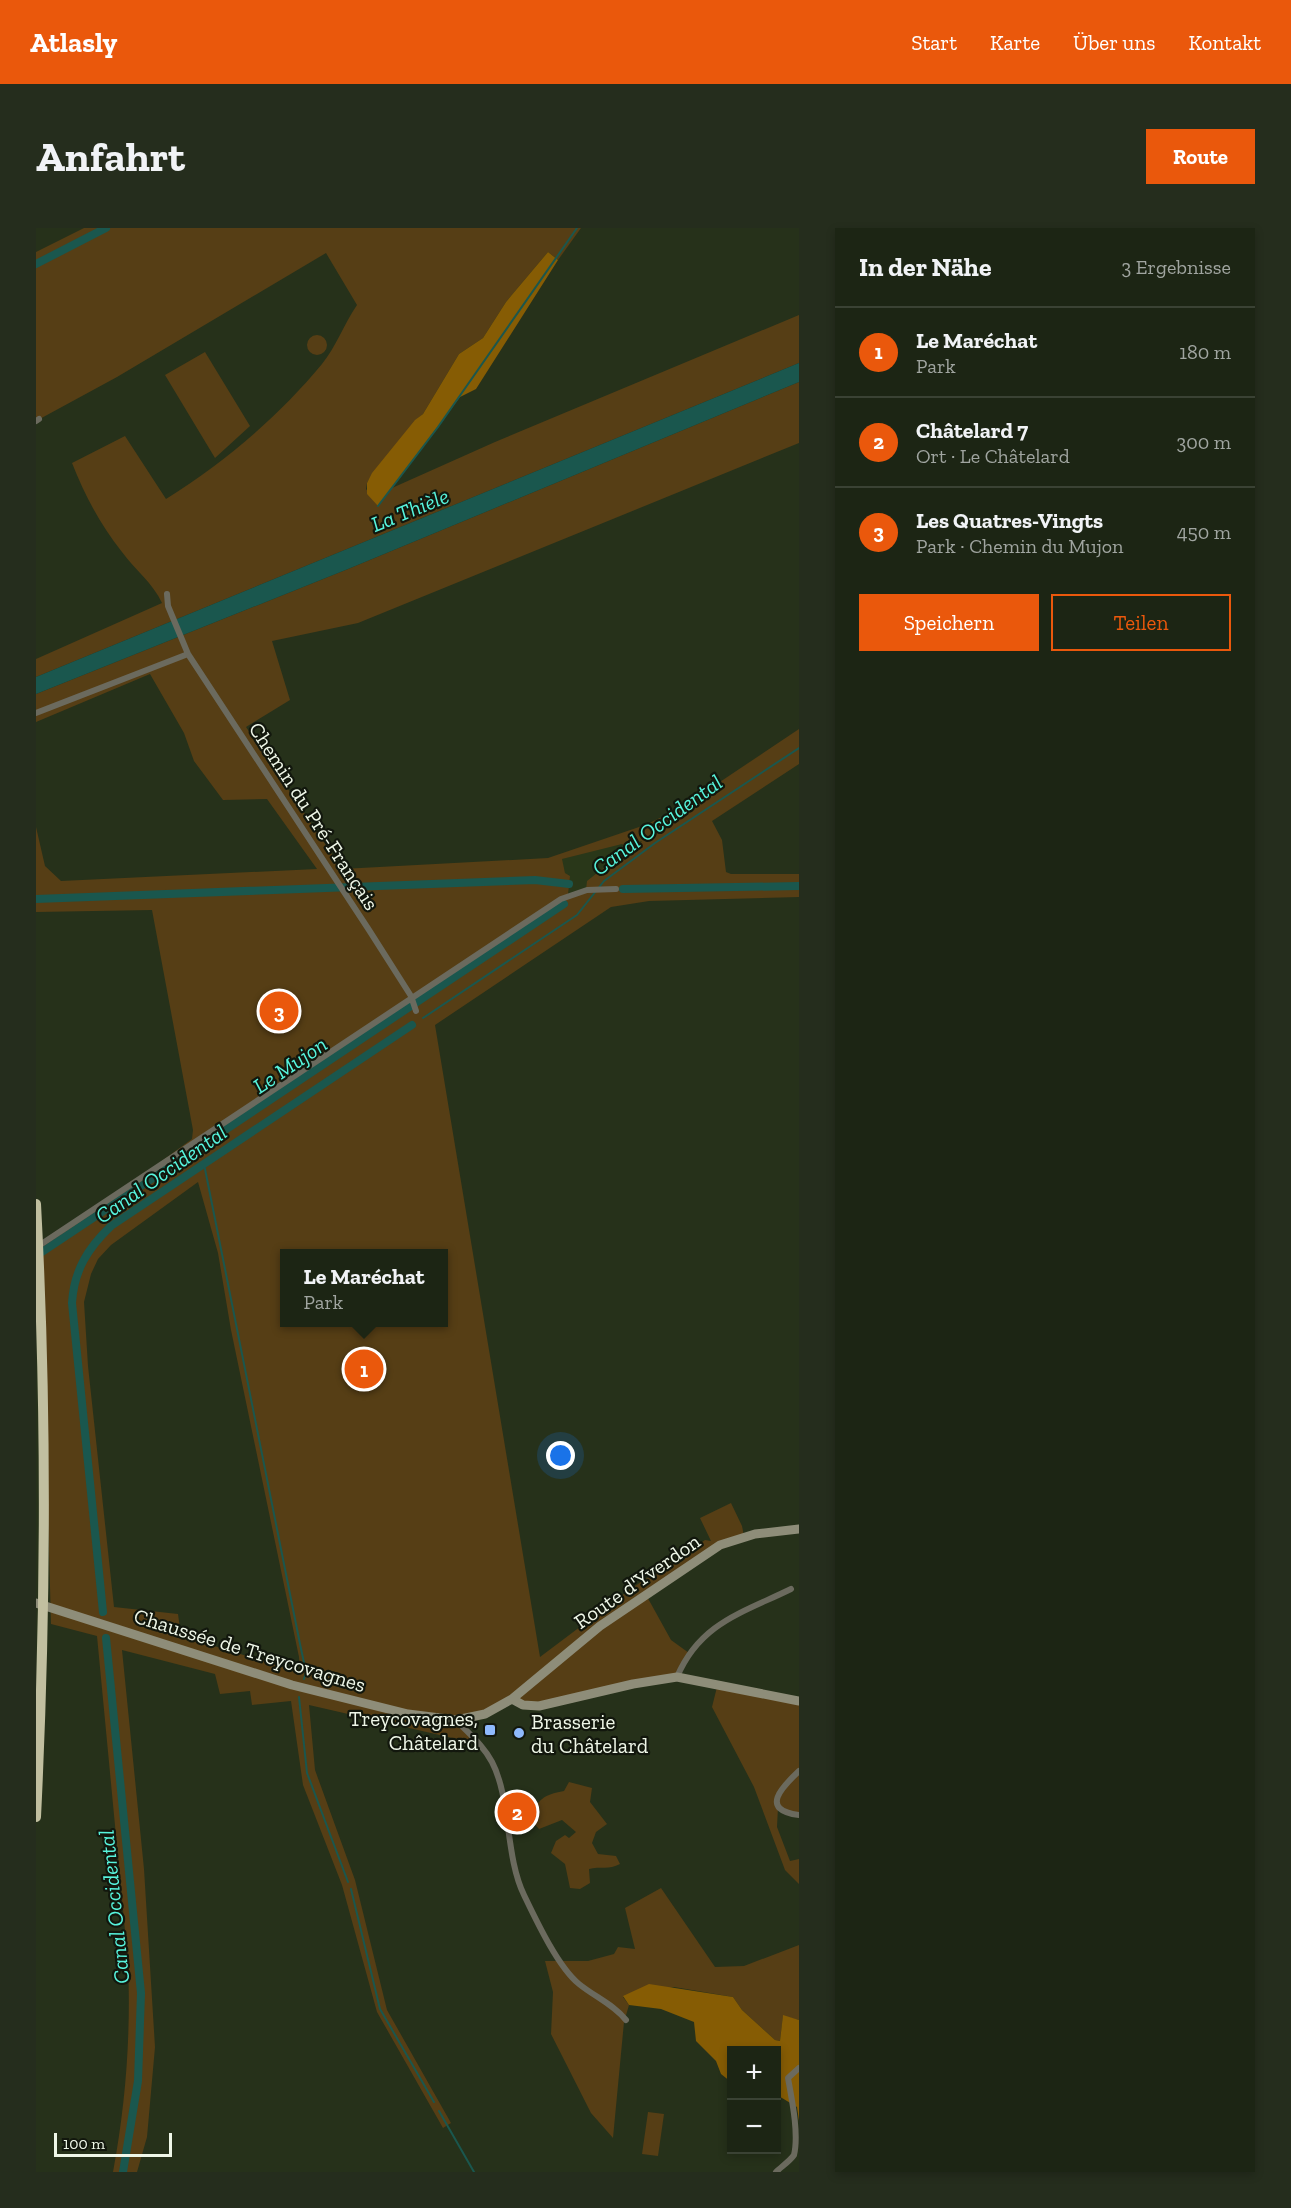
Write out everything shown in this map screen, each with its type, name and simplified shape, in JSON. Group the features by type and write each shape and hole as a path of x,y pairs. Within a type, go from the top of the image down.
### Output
{"highway":[{"path":"36,1204 42,1367 44,1537 36,1817"}],"main road":[{"name":"Route d'Yverdon","path":"456,1720 485,1714 512,1699 600,1626 704,1555 744,1536 799,1529"},
{"name":"Chaussée de Treycovagnes","path":"36,1603 292,1685 408,1714 456,1720"},
{"path":"512,1699 523,1705 539,1706 641,1682 677,1677 799,1701"}],"street":[{"name":"Chemin du Pré-Français","path":"167,594 168,606 187,651 411,996 416,1011"},
{"path":"36,713 187,651"},
{"path":"36,1248 546,908 576,892 616,889"},
{"path":"677,1677 688,1653 705,1634 791,1589"},
{"path":"456,1720 481,1746 494,1766 516,1873 523,1893 557,1955 577,1983 619,2011 626,2020"},
{"path":"799,1771 779,1791 776,1798 778,1806 785,1813 799,1815"},
{"path":"776,2172 794,2154 797,2145 798,2123 788,2078 799,2068"}],"shaded area":[{"path":"84,228 581,228 558,260 548,252 506,302 483,338 459,354 423,414 380,464 367,483 366,489 378,505 392,488 495,442 799,315 799,363 36,677 36,659 162,603 154,589 127,559 107,531 72,463 125,436 166,499 209,470 269,421 305,384 327,357 357,305 326,253 117,377 36,421 36,252"},
{"path":"548,252 558,260 476,389 460,397 378,506 367,494 367,483 372,473 415,420 423,414 459,354 483,338 506,302"},
{"path":"317,335 324,338 327,345 324,352 317,355 310,352 307,345 310,338"},
{"path":"205,352 250,426 215,458 165,375"},
{"path":"799,382 799,443 358,623 272,641 290,700 246,727 342,869 548,858 645,825 681,808 799,729 799,764 712,821 722,840 726,872 731,874 799,874 799,897 649,901 611,907 435,1025 540,1657 629,1590 705,1540 711,1541 700,1518 731,1503 742,1526 744,1536 645,1593 671,1640 689,1653 677,1677 539,1706 512,1699 457,1720 470,1734 470,1742 309,1705 315,1770 355,1880 387,2010 451,2123 443,2128 377,2012 342,1885 303,1785 291,1701 252,1705 250,1691 220,1694 215,1674 122,1650 144,1869 155,2047 147,2137 137,2172 113,2172 126,2068 129,2015 128,1962 97,1636 51,1624 41,1249 192,1139 193,1130 152,910 36,912 36,827 45,866 61,881 317,869 267,799 223,800 194,761 184,733 150,674 36,722 36,694 348,569","holes":["632,841 634,843 642,841 633,851 626,850 587,881 586,890 568,895 570,876 565,873 562,859 622,844 625,846","198,1182 218,1253 231,1330 299,1657 300,1672 181,1636 178,1614 114,1607 88,1366 84,1302 91,1274 98,1259 111,1245"]},
{"path":"632,840 642,841 641,846 587,890 568,896 570,876 565,873 561,859"},
{"path":"718,1683 799,1701 799,1815 778,1807 777,1827 790,1861 799,1859 799,1884 785,1870 754,1787 712,1707"},
{"path":"569,1782 592,1788 590,1802 607,1824 596,1832 592,1843 598,1854 616,1856 620,1864 589,1869 590,1883 580,1889 570,1888 565,1864 551,1853 556,1841 565,1835 569,1838 576,1832 562,1820 539,1829 530,1819 542,1799 564,1791"},
{"path":"661,1888 715,1967 744,1966 799,1945 799,2020 783,2016 780,2041 775,2040 742,2010 733,1997 674,1987 623,1997 629,2005 624,2022 613,2138 591,2113 551,2034 553,1992 545,1961 588,1961 614,1954 618,1947 635,1949 625,1908"},
{"path":"649,1984 733,1997 742,2010 775,2040 780,2041 783,2015 799,2020 799,2121 797,2107 781,2097 781,2046 727,2046 727,2079 721,2074 716,2061 696,2041 694,2022 661,2009 629,2005 623,1996"},
{"path":"648,2112 664,2114 658,2156 642,2154"}],"water":[{"path":"799,363 799,382 348,569 36,694 36,677"}],"waterway":[{"path":"36,264 106,228"},
{"name":"La Thièle","path":"378,506 438,427 577,228"},
{"name":"Canal Occidental","path":"423,1018 577,915 604,881 655,843 799,748"},
{"path":"36,899 535,880 569,884"},
{"name":"Le Mujon","path":"623,889 799,886"},
{"name":"Le Mujon","path":"36,1256 564,904"},
{"name":"Canal Occidental","path":"103,1612 72,1303 76,1280 84,1260 95,1243 111,1226 412,1025"},
{"path":"204,1164 306,1672 304,1679"},
{"name":"Canal Occidental","path":"106,1638 141,1993 138,2081 123,2172"},
{"path":"299,1697 307,1773 348,1882"},
{"path":"351,1889 380,2009 434,2102"},
{"path":"439,2111 474,2172"}],"place":[{"name":"Les Quatres-Vingts","path":"279,1011"},
{"name":"Le Maréchat","path":"364,1369"},
{"name":"Treycovagnes, Châtelard","path":"490,1730"},
{"name":"Brasserie du Châtelard","path":"519,1733"},
{"name":"Châtelard 7","path":"517,1812"}]}
